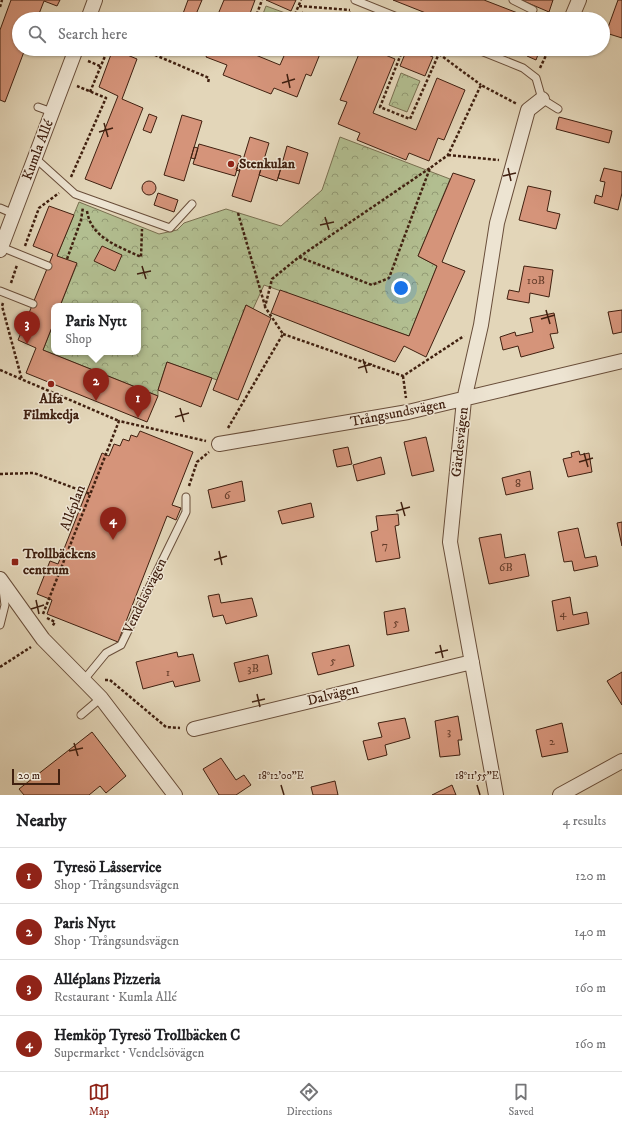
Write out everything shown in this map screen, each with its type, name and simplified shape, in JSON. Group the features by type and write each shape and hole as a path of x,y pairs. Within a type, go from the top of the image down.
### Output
{"street":[{"path":"91,12 95,0"},
{"path":"574,12 579,0"},
{"name":"Kumla Allé","path":"1,249 34,157 73,56"},
{"path":"528,110 542,99"},
{"name":"Gärdesvägen","path":"496,795 450,542 464,400 481,325 497,223 528,110"},
{"name":"Trångsundsvägen","path":"219,444 408,412 464,400 622,361"},
{"path":"1,582 43,639 83,682 101,698 175,795"},
{"name":"Dalvägen","path":"194,729 472,662"},
{"path":"560,795 622,761"}],"lane":[{"path":"355,0 385,12"},
{"path":"513,0 533,10"},
{"path":"493,56 523,68 536,78 542,99 558,109"},
{"path":"38,107 52,112"},
{"path":"34,157 75,194 170,228 192,204"},
{"path":"0,208 14,214"},
{"path":"1,249 22,255 48,266"},
{"path":"3,292 33,304"},
{"name":"Vendelsövägen","path":"83,682 106,653 121,645 186,512 186,497"},
{"path":"0,625 5,605 1,582"},
{"path":"81,715 101,698"}],"path":[{"path":"0,7 2,0"},
{"path":"258,12 262,0"},
{"path":"296,12 301,0"},
{"path":"299,6 355,11"},
{"path":"90,92 105,56"},
{"path":"157,56 209,78 208,83"},
{"path":"400,56 380,107 410,119 438,56"},
{"path":"442,56 481,85 528,110"},
{"path":"536,78 545,56"},
{"path":"22,380 2,306 3,292 22,255 39,208 67,187 106,98 64,80"},
{"path":"265,307 272,279 299,257 448,155 481,85"},
{"path":"448,155 514,161"},
{"path":"299,257 372,285 389,278 430,168"},
{"path":"85,198 89,221 102,238 141,257 143,218"},
{"path":"67,259 82,220 85,198"},
{"path":"238,213 265,307 283,334 403,376"},
{"path":"403,376 481,325"},
{"path":"186,497 197,462 219,444 283,334"},
{"path":"0,370 119,421 219,444"},
{"path":"403,376 408,412"},
{"name":"Alléplan","path":"47,602 119,421"},
{"path":"0,474 34,473 90,494"},
{"path":"0,667 43,639"},
{"path":"83,682 110,680 166,727 194,729"}],"green space":[{"path":"266,6 282,12 264,12"},
{"path":"401,73 420,81 407,112 389,105"},
{"path":"340,137 450,179 418,256 437,266 409,336 264,285 253,309 246,305 217,380 167,362 158,390 158,396 56,355 141,355 141,303 61,303 77,264 57,256 79,202 159,234 177,230 184,223 226,209 281,226 322,190"},
{"path":"51,330 51,353 43,350"}],"building":[{"path":"11,0 60,0 57,6 44,1 40,12 12,12 12,56 22,56 5,102 0,100 0,30"},
{"path":"188,0 202,0 197,12 184,12"},
{"path":"224,0 255,0 251,12 219,12"},
{"path":"266,0 296,0 291,11"},
{"path":"393,0 484,0 515,12 423,12"},
{"path":"521,0 553,0 549,12"},
{"path":"618,0 622,0 622,38 610,34 610,22"},
{"path":"110,56 130,56 137,59 122,99 143,108 111,189 85,179 118,96 99,87"},
{"path":"258,56 280,65 284,56 319,56 311,76 306,74 297,97 274,88 271,94 223,75 227,65 206,57"},
{"path":"358,56 388,56 395,59 373,113 416,130 437,78 465,90 444,140 438,138 429,161 409,153 406,160 357,140 360,133 338,124 347,102 340,100"},
{"path":"404,56 433,57 425,76 400,66"},
{"path":"527,56 538,56 536,60"},
{"path":"149,114 157,117 151,133 143,130"},
{"path":"182,115 202,121 184,181 164,175"},
{"path":"559,117 612,131 609,143 556,129"},
{"path":"250,137 269,143 251,202 232,196"},
{"path":"199,144 241,156 235,176 193,164"},
{"path":"287,146 308,153 299,184 278,178"},
{"path":"194,147 198,148 195,159 191,158"},
{"path":"240,159 243,160 239,171 236,170"},
{"path":"263,162 281,168 277,181 259,175"},
{"path":"604,168 622,172 622,193 618,210 594,203 596,195 602,197 605,182 600,181"},
{"path":"453,173 475,180 442,262 465,271 426,357 404,346 395,362 271,313 280,290 409,336 437,266 418,256"},
{"path":"149,181 154,183 156,188 154,193 149,195 144,193 142,188 144,183"},
{"path":"528,186 551,191 547,211 560,214 556,229 519,220"},
{"path":"158,193 178,200 174,212 154,205"},
{"path":"49,206 74,215 57,256 77,263 61,303 51,303 51,330 43,350 51,353 51,355 56,355 158,396 147,422 26,373 36,348 18,340 53,254 33,246"},
{"path":"102,246 122,255 115,271 94,261"},
{"path":"524,266 553,270 549,297 530,293 529,303 507,299 509,290 519,292"},
{"path":"246,305 271,318 238,400 213,390"},
{"path":"622,310 622,332 613,334 608,312"},
{"path":"554,313 558,333 550,334 554,348 521,357 518,346 503,350 500,337 515,332 516,336 533,332 530,318"},
{"path":"167,362 212,378 201,407 158,390"},
{"path":"140,431 193,452 172,505 181,508 176,520 167,516 118,642 47,614 52,600 37,594 50,561 58,564 102,453 109,456 114,444 120,446 123,439 129,441 131,435 137,437"},
{"path":"426,437 434,471 412,476 404,442"},
{"path":"348,447 352,464 337,467 333,450"},
{"path":"579,451 580,455 589,453 592,472 568,477 563,459 572,457 571,453"},
{"path":"381,457 385,474 357,481 353,465"},
{"path":"530,471 533,489 506,495 502,478"},
{"path":"242,481 245,501 212,508 208,490"},
{"path":"311,503 314,517 282,524 278,511"},
{"path":"398,514 399,525 395,526 400,558 376,562 371,532 378,530 376,516"},
{"path":"622,522 622,546 617,523"},
{"path":"578,528 585,558 596,556 598,566 574,571 572,561 564,562 558,532"},
{"path":"501,534 505,558 525,554 529,576 489,584 479,538"},
{"path":"219,594 221,603 252,598 257,616 226,624 223,615 213,617 208,596"},
{"path":"570,597 573,615 587,612 589,624 557,631 552,601"},
{"path":"405,608 409,631 387,635 384,612"},
{"path":"349,645 354,666 318,675 312,653"},
{"path":"177,652 178,657 193,654 200,681 175,687 173,681 143,689 136,662"},
{"path":"268,655 272,674 239,682 234,663"},
{"path":"622,672 622,705 607,681"},
{"path":"458,716 462,740 458,740 460,755 440,757 435,721"},
{"path":"405,718 410,738 385,745 387,755 368,760 363,741 382,737 378,723"},
{"path":"562,723 568,752 542,757 536,730"},
{"path":"92,732 126,776 106,793 100,786 89,795 24,795 19,789"},
{"path":"221,758 236,780 244,775 251,785 236,795 219,795 203,769"},
{"path":"335,781 338,795 313,795 311,787"},
{"path":"452,785 456,795 432,795"}],"place":[{"name":"Stenkulan","path":"231,164"},
{"name":"Alléplans Pizzeria","path":"27,344"},
{"name":"Alfa Filmkedja","path":"51,384"},
{"name":"Paris Nytt","path":"96,401"},
{"name":"Tyresö Låsservice","path":"138,418"},
{"name":"Hemköp Tyresö Trollbäcken C","path":"113,540"},
{"name":"Trollbäckens centrum","path":"15,562"}]}
